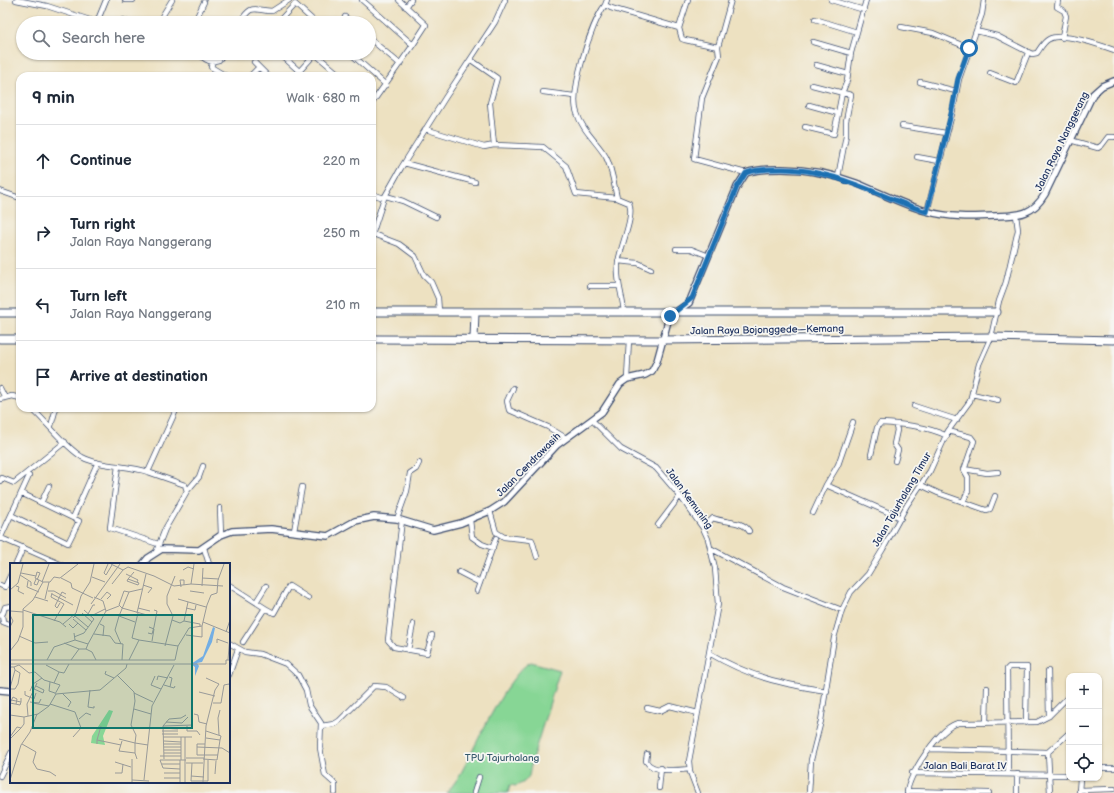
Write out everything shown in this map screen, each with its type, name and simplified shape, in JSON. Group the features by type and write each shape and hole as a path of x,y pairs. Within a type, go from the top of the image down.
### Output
{"highway":[{"name":"Jalan Raya Bojonggede—Kemang","path":"376,312 997,312"},
{"path":"474,339 476,312"},
{"path":"0,313 16,313"},
{"name":"Jalan Raya Bojonggede—Kemang","path":"376,339 662,340 991,337 1113,340"},
{"path":"0,339 16,339"}],"street":[{"path":"16,0 35,2 77,16"},
{"path":"100,16 106,0"},
{"path":"125,0 133,0"},
{"path":"162,16 172,0"},
{"path":"246,16 252,10 259,8 272,11 289,0"},
{"path":"362,0 414,45"},
{"path":"376,98 414,45 426,25 399,0"},
{"path":"406,7 411,0"},
{"path":"376,223 385,197 404,163 502,10 505,0"},
{"path":"688,0 679,28 682,39 718,47"},
{"path":"629,339 627,379 645,375 652,371 657,361 668,320 674,313 689,303 692,298 737,187 746,173 694,160 702,98 719,56 718,47 731,0"},
{"path":"831,0 864,10"},
{"path":"805,127 834,134 842,93 848,74 851,53 866,0"},
{"path":"927,212 956,91 969,48 976,31 984,0"},
{"path":"1058,0 1057,7 1064,11 1066,16 1062,38"},
{"path":"197,16 204,2"},
{"path":"617,198 608,161 580,121 576,112 574,96 586,49 606,3 679,28"},
{"path":"285,16 295,4 308,16"},
{"path":"815,19 857,32"},
{"path":"901,27 933,33 969,48"},
{"path":"976,31 997,36 1028,52 1037,53 1050,38 1078,39 1114,50"},
{"path":"813,42 851,53"},
{"path":"376,44 400,64"},
{"path":"990,73 1016,83 1028,52"},
{"path":"208,60 219,60"},
{"path":"287,60 299,71 309,60"},
{"path":"323,60 336,72"},
{"path":"358,60 371,72"},
{"path":"471,60 497,78 490,103 494,146"},
{"path":"213,61 211,68 218,72"},
{"path":"254,62 264,72"},
{"path":"816,65 848,74"},
{"path":"254,72 258,67"},
{"path":"376,76 386,85"},
{"name":"Jalan Raya Nanggerang","path":"746,173 763,170 795,169 838,177 927,212 963,216 1016,215 1032,210 1041,201 1093,94 1102,86 1114,81"},
{"path":"920,82 956,91"},
{"path":"812,85 851,95 846,121 846,135 838,177"},
{"path":"543,92 574,96"},
{"path":"809,106 838,113"},
{"path":"902,126 946,133"},
{"path":"425,129 484,147 543,147 564,164 568,171 574,192 582,195 617,198 629,202 631,207 618,261 619,286 623,301 624,313"},
{"path":"1070,140 1098,148 1108,137 1114,137"},
{"path":"917,157 939,162"},
{"path":"404,163 475,182"},
{"path":"0,191 16,197"},
{"path":"376,195 403,201 436,217"},
{"name":"Jalan Tajurhalang Timur","path":"808,793 811,760 827,691 834,638 842,610 851,592 874,564 921,485 947,434 970,401 979,364 991,337 1018,230 1016,215"},
{"path":"376,235 399,244 415,256 424,275 431,282 438,298 439,312"},
{"path":"676,249 691,249 710,256"},
{"path":"618,261 638,263 651,269"},
{"path":"590,286 619,286"},
{"name":"Jalan Cendrawasih","path":"204,548 221,535 232,531 259,529 294,531 328,536 360,519 374,517 399,520 433,530 470,520 490,511 504,502 557,445 602,412 615,391 627,379"},
{"path":"0,388 3,398 16,397"},
{"path":"513,388 507,401 509,410 548,427 566,438"},
{"path":"972,394 998,400"},
{"path":"914,406 957,420"},
{"path":"35,412 51,426 65,442 84,458 148,472 185,485 188,491"},
{"path":"51,426 55,412"},
{"path":"148,472 175,412"},
{"name":"Jalan Kemuning","path":"592,420 621,449 656,468 680,496 703,528 716,568 718,594 709,654 690,754 689,769"},
{"path":"813,513 826,485 838,465 853,422"},
{"path":"871,454 879,424 904,424 947,434 974,438 964,469 964,473 968,476 968,490 963,502"},
{"path":"895,424 897,430 894,444 898,450 895,460"},
{"path":"0,480 2,478 14,483 65,442"},
{"path":"419,463 410,473 399,520 388,640 394,647 427,653 432,635"},
{"path":"73,518 96,466"},
{"path":"118,466 110,528 158,544"},
{"path":"156,552 158,544 188,491 197,481 203,466"},
{"path":"964,469 987,473 998,472"},
{"path":"29,476 0,538 58,563"},
{"path":"826,485 901,518"},
{"path":"921,485 963,502 988,510 995,496"},
{"path":"41,503 49,486"},
{"path":"294,531 302,487"},
{"path":"11,515 68,543 79,521 21,493"},
{"path":"658,525 680,496"},
{"path":"220,508 221,535"},
{"path":"490,511 496,532 504,537 532,540 537,557"},
{"path":"703,528 713,518 724,522 739,524 747,527 749,531"},
{"path":"470,520 472,537 482,544 493,548"},
{"path":"477,591 496,538"},
{"path":"16,563 23,548"},
{"path":"144,563 156,552 170,549 194,551 204,548 209,563"},
{"path":"710,548 783,586 842,610"},
{"path":"459,572 480,583"},
{"path":"0,585 5,588 10,576"},
{"path":"230,586 274,613 288,586 308,598"},
{"path":"256,602 266,586"},
{"path":"10,606 5,607 1,615 3,622 10,625"},
{"path":"243,642 265,608"},
{"path":"408,650 413,624"},
{"path":"230,644 245,652 260,654 286,664 293,669 303,684 309,705 319,719 321,726 320,748 324,772 335,784 335,793"},
{"path":"230,672 238,649"},
{"path":"709,654 729,665 758,677 790,685 827,691"},
{"path":"1008,774 1007,669 1009,667 1027,667 1026,723"},
{"path":"1048,671 1049,716"},
{"path":"321,726 339,722 374,686 386,687 404,698"},
{"path":"986,723 987,688"},
{"path":"0,690 10,691"},
{"path":"989,793 907,792 912,773 929,749 951,725 1037,722 1049,716 1066,699"},
{"path":"647,708 660,711 672,706 698,713"},
{"path":"929,749 1048,752 1066,735"},
{"path":"1048,752 1050,793"},
{"path":"647,754 646,759 648,764 661,768 689,769 698,793"},
{"path":"0,776 10,755"},
{"path":"659,788 661,768"},
{"path":"1102,768 1114,768"},
{"name":"Jalan Bali Barat IV","path":"912,773 1066,775"},
{"path":"1017,774 1017,793"},
{"path":"474,793 478,777"},
{"path":"1080,781 1079,792 1114,789"}],"green space":[{"name":"TPU Tajurhalang","path":"531,662 560,670 532,760 529,776 524,782 516,786 510,785 508,793 447,793 461,773 503,695 522,668"}],"route":[{"path":"670,316 689,303 692,298 739,181 746,173 751,171 775,169 795,169 822,173 857,183 883,196 927,212 958,79 969,48"}]}
